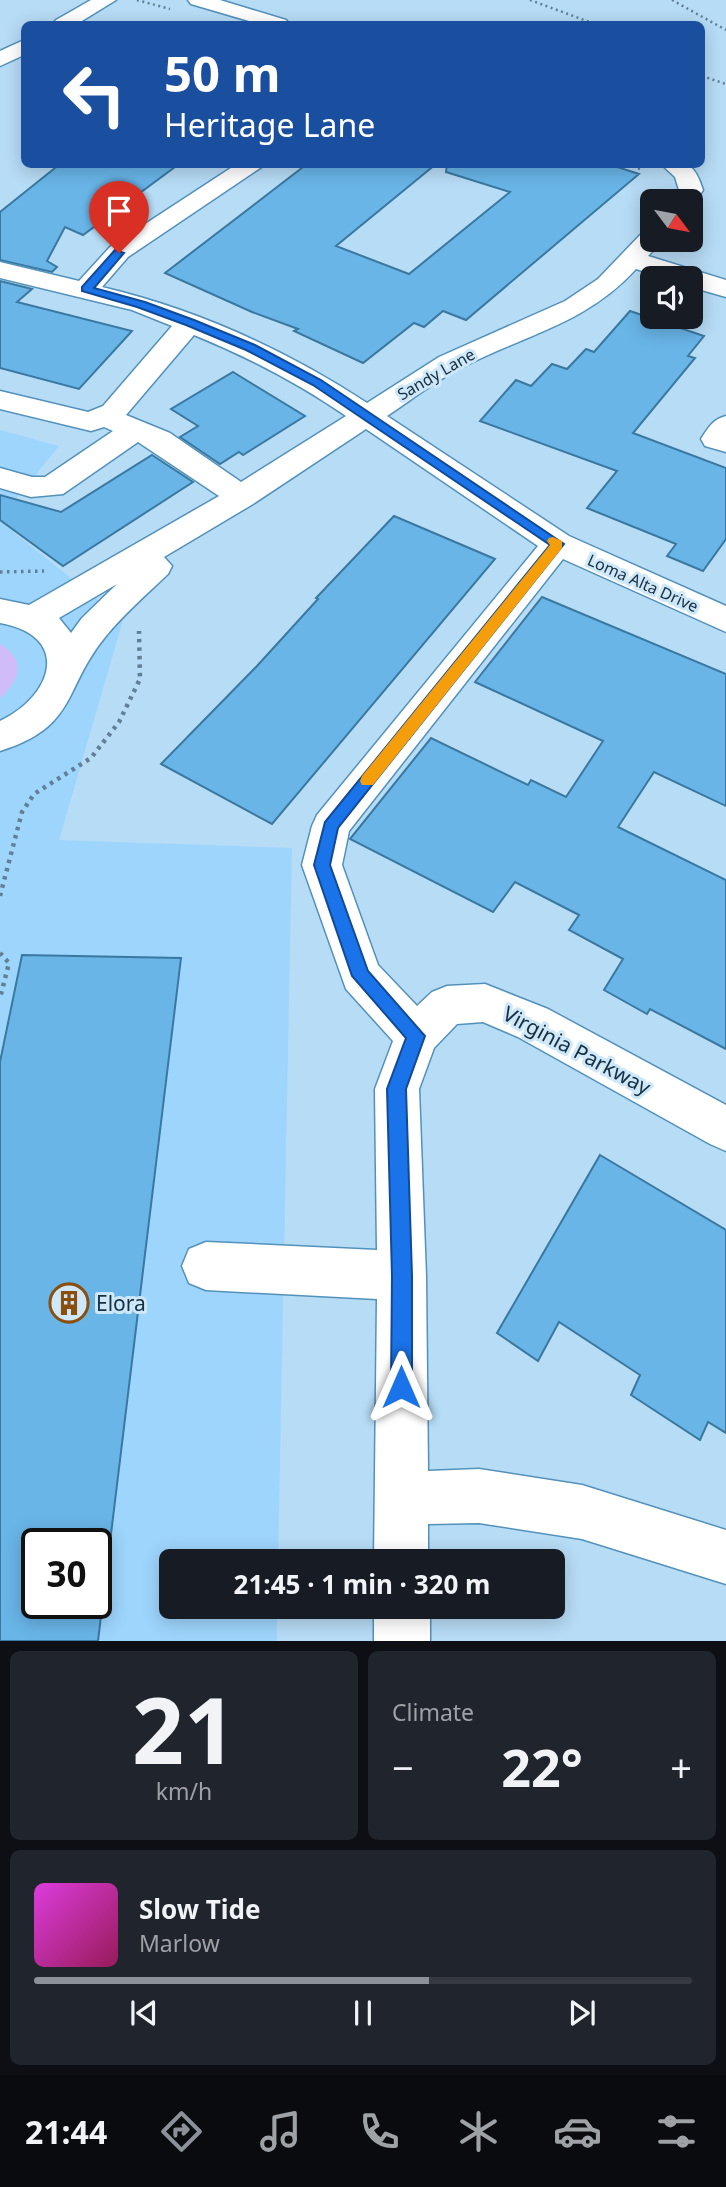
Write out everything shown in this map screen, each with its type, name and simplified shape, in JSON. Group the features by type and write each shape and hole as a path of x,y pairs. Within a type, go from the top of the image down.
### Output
{"street":[{"path":"68,21 106,0"},
{"path":"198,0 269,21"},
{"path":"0,60 21,48"},
{"path":"86,289 119,253 248,168"},
{"path":"678,168 686,174 691,189"},
{"name":"Sandy Lane","path":"16,615 228,505 449,363 575,307 607,285 640,250"},
{"path":"631,259 726,289"},
{"name":"Loma Alta Drive","path":"0,270 141,304 250,348 317,383 558,544 726,620"},
{"path":"0,400 92,422 113,412 190,323"},
{"path":"103,416 159,440 228,505"},
{"path":"726,425 716,439 726,442"},
{"path":"0,478 31,487 52,486 136,430"},
{"name":"Sandy Lane","path":"8,738 41,714 59,692 66,667 94,627 118,602 228,505"},
{"path":"416,1036 361,976 322,865 331,826 558,544"},
{"path":"16,615 52,631 62,645 66,667"},
{"name":"Virginia Parkway","path":"401,1549 402,1276 397,1089 416,1036 447,1005 485,1003 533,1023 726,1129"},
{"path":"206,1266 402,1276"},
{"path":"401,1498 480,1496 582,1512 726,1557"},
{"path":"402,1619 402,1641"}],"path":[{"path":"530,0 587,21"},
{"path":"672,0 726,30"},
{"path":"705,77 726,84"},
{"path":"0,896 22,812 34,794 91,758 119,722 140,679 139,628"},
{"path":"0,953 9,963 0,999"}],"shaded area":[{"path":"0,430 59,446 0,518"},
{"path":"0,521 123,620 59,840 292,848 278,1549 159,1549 159,1619 277,1619 277,1641 0,1641"},
{"path":"0,644 14,656 18,670 13,684 0,698"}],"building":[{"path":"55,168 174,168 83,235 65,227 47,261 57,267 52,272 0,260 0,212"},
{"path":"302,168 431,168 336,246 409,274 510,192 446,172 446,168 620,168 639,174 466,320 443,311 424,327 414,323 363,363 294,331 298,329 252,312 165,273"},
{"path":"0,281 32,289 17,302 132,331 79,389 0,368"},
{"path":"630,311 640,314 640,329 683,329 704,336 688,356 695,358 633,433 726,468 726,539 703,571 667,556 676,544 587,508 617,471 480,421 516,380 531,386 552,364 567,369 586,349 594,352"},
{"path":"233,372 305,416 243,455 239,452 220,464 180,437 198,426 171,409"},
{"path":"152,455 193,482 63,566 0,520 0,495 61,512"},
{"path":"394,516 495,559 272,824 161,764 257,666 318,599 316,598"},
{"path":"542,597 726,674 726,806 654,772 618,827 726,880 726,1049 650,1009 647,1014 604,990 623,959 569,930 579,915 515,882 493,912 350,839 431,738 528,785 531,780 566,797 603,741 475,682"},
{"name":"Elora","path":"22,955 181,958 112,1528 21,1528 21,1619 101,1619 98,1641 0,1641 0,1062"},
{"path":"600,1155 726,1230 726,1433 708,1422 700,1440 631,1395 640,1375 559,1322 538,1361 497,1333"}],"slow traffic":[{"path":"367,781 558,544 553,541"}],"place":[{"name":"Elora","path":"69,1303"}],"route":[{"path":"119,253 86,289 141,304 190,323 250,348 317,383 558,544 331,826 322,865 361,976 416,1036 397,1089 402,1276 401,1387"}]}
